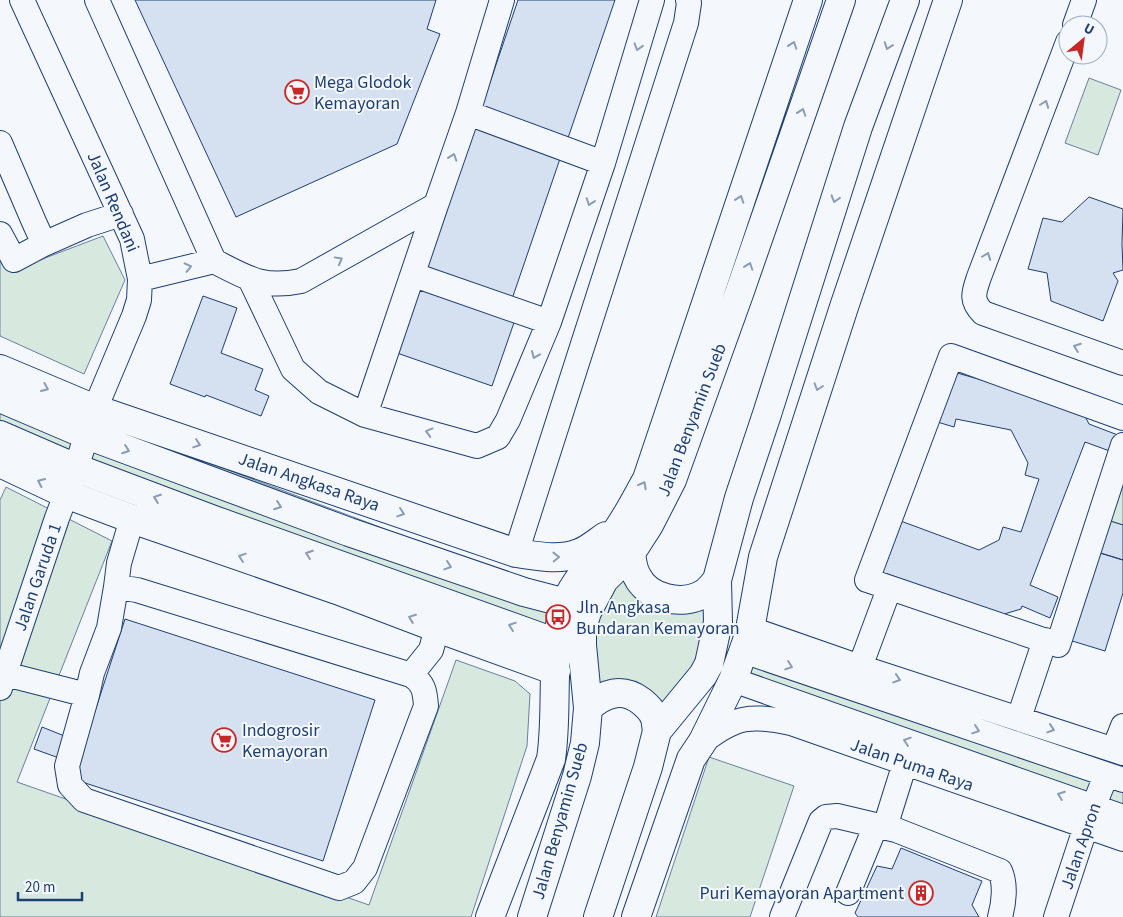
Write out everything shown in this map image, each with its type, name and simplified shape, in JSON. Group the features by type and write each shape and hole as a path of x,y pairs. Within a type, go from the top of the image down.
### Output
{"main road":[{"name":"Jalan Benyamin Sueb","path":"490,917 551,759 554,738 556,671 548,640 558,600 568,596 619,528 647,479 808,0"},
{"name":"Jalan Benyamin Sueb","path":"532,917 577,776 585,743 588,708 582,628 587,612 604,580 631,553 649,525 672,480 841,0"},
{"path":"598,917 648,766 657,731 703,675 709,664 718,622 717,580 739,498 858,127 904,0"},
{"path":"636,917 691,760 703,742 733,680 747,640 763,557 844,307 948,0"},
{"path":"695,333 740,291"},
{"path":"767,414 844,307"},
{"name":"Jalan Angkasa Raya","path":"0,369 95,409 516,553 543,557 564,557 580,553 619,528"},
{"name":"Jalan Angkasa Raya","path":"0,398 87,435 349,532 524,592 558,600"},
{"path":"0,435 341,578 437,628 556,671"},
{"path":"0,463 66,494 132,519 341,578 548,640"},
{"path":"631,553 637,577 650,591 668,600 684,600 703,594 717,580"},
{"path":"588,708 608,694 619,692 634,696 648,706 654,716 657,731"}],"street":[{"name":"Jalan Rendani","path":"22,0 132,240 140,279 139,300 134,316 95,409 66,494"},
{"path":"97,0 214,261 251,281 284,284 301,281 436,205"},
{"path":"365,415 468,113 502,0"},
{"path":"251,281 293,369 319,392 365,415 477,446 498,437 508,420 549,322 603,163 652,0"},
{"path":"516,553 686,23 688,0"},
{"path":"1079,15 1084,0"},
{"path":"1059,65 979,277 974,302 983,313 1123,363"},
{"path":"468,113 603,163"},
{"path":"0,142 44,244"},
{"path":"0,234 14,260 87,225 121,214"},
{"path":"140,279 214,261"},
{"path":"414,274 549,322"},
{"path":"1123,418 951,356 867,580 1058,645 1123,445"},
{"name":"Jalan Garuda 1","path":"3,681 66,494"},
{"path":"116,587 137,590 411,675 419,680 425,694 426,706 365,868 354,882 339,888 84,800 70,785 66,766 92,673 109,628 119,563 132,519"},
{"path":"860,667 889,589"},
{"path":"411,675 431,650 437,628"},
{"path":"747,640 860,667 1118,751 1123,726"},
{"path":"747,640 1115,778"},
{"path":"1019,718 1045,640"},
{"name":"Jalan Puma Raya","path":"733,680 1090,816 1123,839"},
{"path":"3,681 87,695"},
{"name":"Jalan Puma Raya","path":"703,742 734,722 751,719 772,719 792,723 911,765 1090,816 1123,817"},
{"path":"848,892 886,827 911,765"},
{"name":"Jalan Apron","path":"1056,917 1090,816 1115,778"},
{"path":"782,917 821,820 826,817 837,816 886,827 1000,871 1004,880 1000,917"}],"shaded area":[{"path":"1089,78 1121,90 1098,155 1065,143"},
{"path":"103,236 125,280 84,374 0,336 0,241 16,269"},
{"path":"0,380 93,419 552,592 557,643 0,435"},
{"path":"1123,469 1123,525 1107,520"},
{"path":"6,487 112,541 17,782 369,905 456,660 515,681 530,694 527,746 471,917 0,917 0,500"},
{"path":"631,553 668,600 717,580 718,622 657,731 633,696 588,708 587,612"},
{"path":"749,635 1123,776 1123,816 733,680"},
{"path":"709,757 794,786 750,917 656,917"}],"building":[{"name":"Mega Glodok Kemayoran","path":"135,0 436,0 427,29 440,34 397,144 236,217"},
{"path":"518,0 615,0 568,138 481,109"},
{"path":"475,120 563,150 511,302 423,272"},
{"path":"1089,197 1123,209 1123,270 1113,273 1118,281 1103,321 1051,301 1047,273 1028,269 1043,218 1062,222"},
{"path":"421,281 517,314 492,386 397,353"},
{"path":"203,296 237,308 221,353 263,369 255,390 269,396 261,416 206,395 205,397 170,384"},
{"path":"950,371 1081,408 1089,424 1123,437 1118,454 1085,442 1030,585 1058,597 1050,618 1022,606 1021,609 1001,615 879,571 898,520 979,550 999,540 1003,527 1021,532 1039,479 1025,475 1028,463 1011,430 956,419 954,427 934,421"},
{"path":"1107,520 1123,525 1123,560 1097,552"},
{"path":"1097,552 1123,560 1123,593 1105,651 1069,640"},
{"name":"Indogrosir Kemayoran","path":"125,619 375,700 323,861 73,779"},
{"path":"42,727 67,737 59,758 34,749"},
{"name":"Puri Kemayoran Apartment","path":"901,848 982,881 972,905 979,917 858,917 855,913 877,866 892,869"}],"place":[{"name":"Mega Glodok Kemayoran","path":"297,92"},
{"name":"Jln. Angkasa Bundaran Kemayoran","path":"558,617"},
{"name":"Indogrosir Kemayoran","path":"224,740"},
{"name":"Puri Kemayoran Apartment","path":"921,893"}]}
